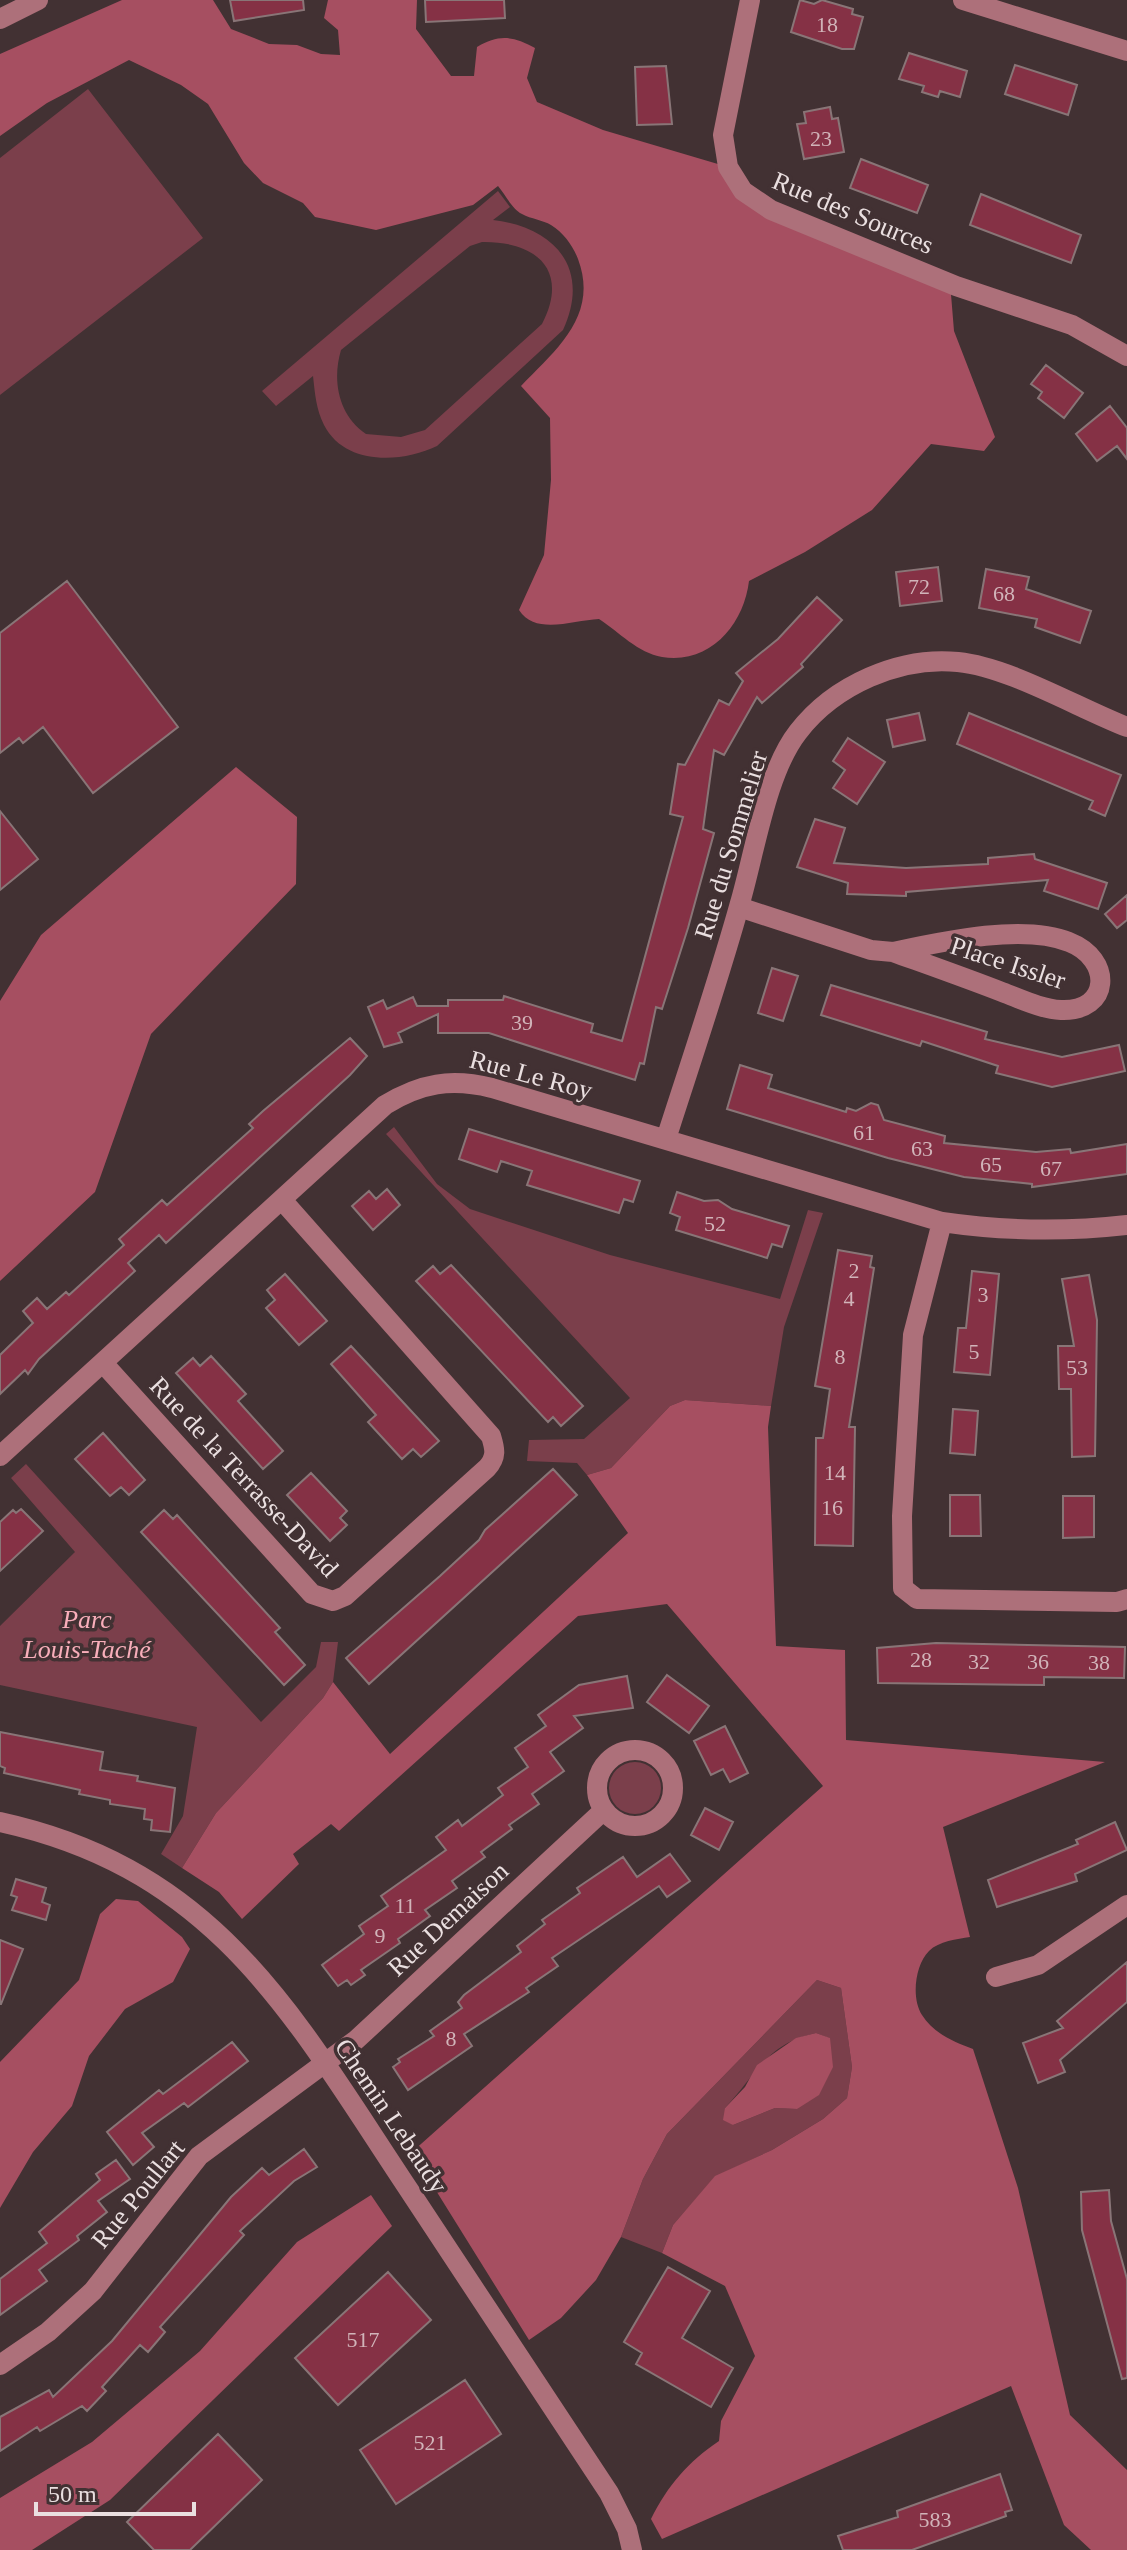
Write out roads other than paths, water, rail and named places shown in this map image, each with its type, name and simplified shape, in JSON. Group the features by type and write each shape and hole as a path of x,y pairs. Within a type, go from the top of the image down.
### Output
{"street":[{"path":"0,19 38,0"},
{"name":"Rue des Sources","path":"750,0 723,135 728,167 743,191 771,210 956,286 1072,325 1127,356"},
{"path":"963,0 1127,51"},
{"name":"Rue du Sommelier","path":"666,1139 739,907 774,782 792,742 815,714 837,696 882,672 940,661 984,667 1127,727"},
{"name":"Place Issler","path":"739,907 871,950 893,952 1050,1009 1079,1008 1089,1002 1101,979 1099,965 1089,952 1067,941 1043,936 944,942 893,952"},
{"name":"Rue Le Roy","path":"0,1456 385,1105 435,1083 468,1082 492,1088 942,1222 1001,1229 1070,1230 1127,1225"},
{"name":"Rue de la Terrasse-David","path":"103,1363 312,1594 322,1600 345,1596 487,1468 495,1449 491,1436 282,1200"},
{"path":"942,1222 913,1335 902,1516 903,1588 917,1599 1117,1602 1127,1599"},
{"name":"Rue Demaison","path":"324,2062 356,2040 604,1810"},
{"name":"Chemin Lebaudy","path":"0,1822 85,1848 143,1878 209,1924 261,1977 324,2062 609,2493 627,2529 632,2550"},
{"path":"996,1977 1038,1965 1127,1905"},
{"name":"Rue Poullart","path":"0,2365 48,2332 93,2291 199,2156 324,2062"}],"park label":[{"name":"Parc Louis-Taché","path":"87,1634"}]}
